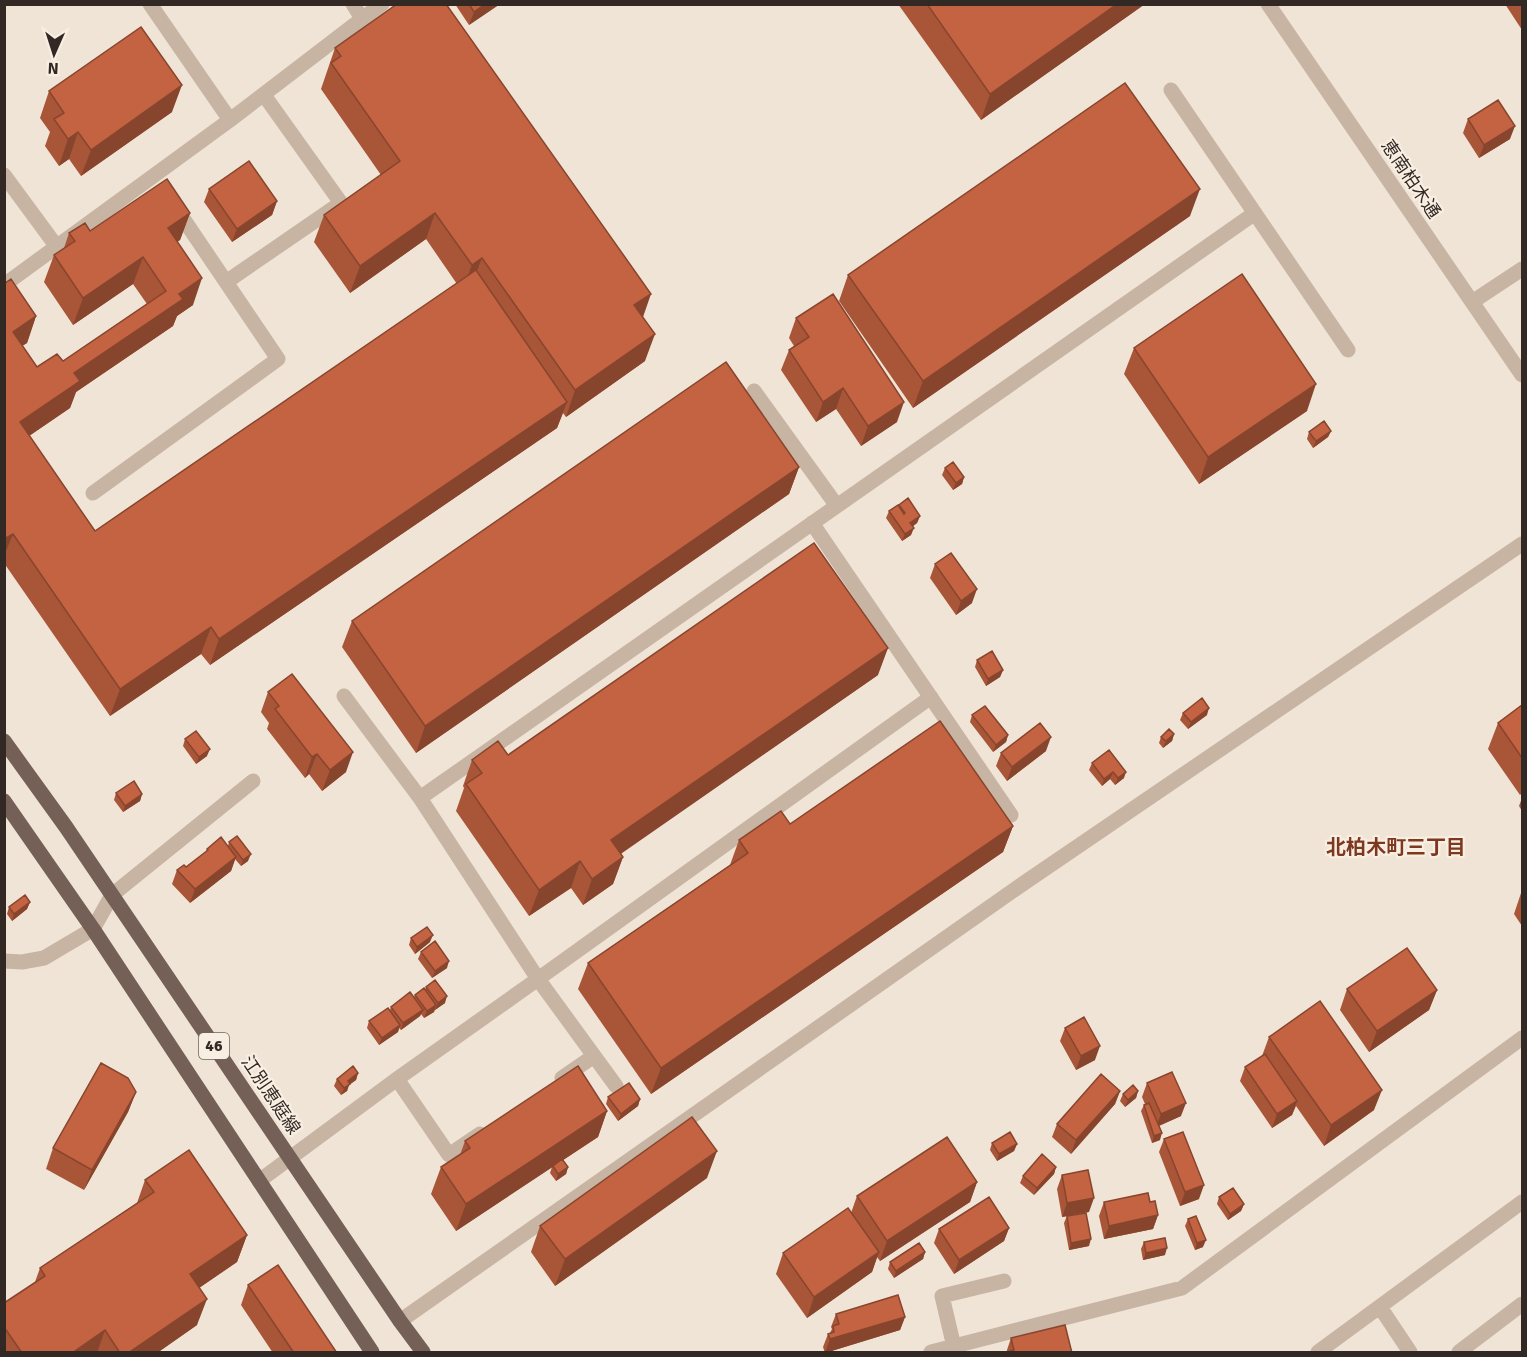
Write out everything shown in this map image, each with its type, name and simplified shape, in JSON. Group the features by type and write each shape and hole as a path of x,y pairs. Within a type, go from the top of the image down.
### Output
{"main road":[{"name":"江別恵庭線","path":"4,741 112,895 423,1353"},
{"name":"46","path":"4,801 93,928 372,1353"}],"street":[{"path":"150,4 230,120"},
{"path":"353,4 362,19"},
{"path":"4,285 57,247 160,185 230,120 382,4"},
{"name":"恵南柏木通","path":"1268,4 1522,375"},
{"path":"1171,90 1348,350"},
{"path":"226,282 342,203 264,95"},
{"path":"4,175 57,247"},
{"path":"93,493 278,358 160,185"},
{"path":"420,798 1255,213"},
{"path":"1473,302 1522,269"},
{"path":"754,390 837,506"},
{"path":"812,524 1011,815"},
{"path":"400,1322 1014,890 1522,544"},
{"path":"344,696 420,798 538,979 616,1086"},
{"path":"259,1181 397,1079 931,697"},
{"path":"4,961 22,962 44,958 93,928 112,895 253,781"},
{"path":"931,1353 1182,1288 1522,1038"},
{"path":"546,1089 594,1056"},
{"path":"397,1079 449,1155 488,1129"},
{"path":"1318,1353 1522,1202"},
{"path":"954,1347 942,1296 1004,1281"},
{"path":"1459,1353 1522,1304"},
{"path":"1380,1307 1410,1353"}],"building":[{"path":"397,4 446,4 651,294 634,305 655,334 575,390 482,258 472,265 435,213 360,266 324,215 400,161 331,63 341,56 335,48"},
{"path":"469,4 485,4 474,12"},
{"path":"927,4 1117,4 990,94"},
{"path":"141,27 182,85 91,150 78,132 68,139 54,119 64,113 49,91"},
{"path":"1125,83 1200,189 923,381 848,275"},
{"path":"1498,100 1515,126 1484,145 1468,119"},
{"path":"249,161 277,201 237,229 209,189"},
{"path":"167,179 190,213 168,228 202,278 179,294 183,299 74,373 80,381 20,422 95,531 476,270 567,402 219,639 211,627 120,689 13,534 4,539 4,284 11,279 36,316 13,332 37,367 57,354 63,361 166,291 143,257 83,298 54,255 75,241 69,233 85,223 90,231"},
{"path":"1242,274 1316,384 1208,457 1134,348"},
{"path":"833,294 904,402 868,426 843,388 823,402 789,350 809,337 796,318"},
{"path":"726,362 799,467 425,726 352,621"},
{"path":"1324,421 1331,431 1316,441 1309,432"},
{"path":"953,462 964,477 956,483 945,468"},
{"path":"908,498 920,516 910,523 914,528 905,534 889,511 898,505 904,514 899,505"},
{"path":"814,543 888,648 611,840 623,857 592,879 580,861 539,890 466,784 482,773 472,760 498,741 508,755"},
{"path":"951,553 977,589 961,601 935,564"},
{"path":"992,651 1003,670 988,679 977,660"},
{"path":"292,674 353,752 330,770 317,754 312,757 275,709 279,706 268,692"},
{"path":"1202,698 1209,708 1191,722 1183,713"},
{"path":"1522,705 1522,758 1498,723"},
{"path":"985,706 1008,735 996,745 972,715"},
{"path":"940,721 1013,826 661,1068 588,963 748,853 739,840 781,811 790,824"},
{"path":"1040,723 1051,737 1012,767 1001,753"},
{"path":"1169,729 1174,734 1166,741 1161,737"},
{"path":"196,731 210,749 199,757 185,739"},
{"path":"1109,750 1126,772 1118,778 1113,772 1104,779 1092,763"},
{"path":"134,781 142,794 125,806 116,793"},
{"path":"237,836 251,854 243,860 229,842"},
{"path":"221,837 236,857 195,889 177,870 184,865 186,867"},
{"path":"25,895 30,902 14,914 9,907"},
{"path":"427,927 433,935 417,947 411,938"},
{"path":"435,941 449,961 435,971 421,952"},
{"path":"1407,948 1437,990 1377,1031 1347,989"},
{"path":"435,980 447,996 438,1003 426,987"},
{"path":"424,988 436,1005 427,1011 415,995"},
{"path":"410,992 423,1010 403,1023 391,1007"},
{"path":"1320,1001 1382,1090 1331,1125 1269,1037"},
{"path":"388,1008 400,1025 382,1038 369,1021"},
{"path":"1084,1017 1100,1046 1081,1056 1065,1028"},
{"path":"1265,1054 1297,1101 1277,1114 1245,1067"},
{"path":"101,1063 128,1078 136,1092 92,1170 53,1148"},
{"path":"353,1066 358,1073 348,1081 350,1084 344,1088 337,1079"},
{"path":"578,1066 607,1111 466,1204 441,1167 470,1148 465,1141"},
{"path":"1172,1072 1186,1103 1161,1114 1147,1083"},
{"path":"1101,1074 1120,1091 1076,1140 1057,1124"},
{"path":"629,1083 640,1099 621,1114 608,1097"},
{"path":"1133,1085 1138,1091 1128,1100 1123,1094"},
{"path":"1149,1103 1162,1133 1154,1136 1144,1105"},
{"path":"692,1117 717,1151 565,1259 540,1226"},
{"path":"1010,1132 1017,1144 999,1154 992,1143"},
{"path":"1183,1132 1204,1185 1185,1192 1164,1139"},
{"path":"947,1137 977,1182 887,1241 857,1196"},
{"path":"189,1150 247,1235 190,1274 207,1299 128,1353 120,1353 105,1330 72,1353 22,1353 4,1327 4,1303 45,1276 40,1268 154,1192 145,1180"},
{"path":"1042,1154 1056,1167 1037,1188 1023,1176"},
{"path":"562,1159 568,1167 558,1174 553,1166"},
{"path":"1088,1170 1094,1198 1067,1203 1062,1175"},
{"path":"1233,1188 1244,1204 1230,1214 1219,1197"},
{"path":"1148,1193 1150,1202 1155,1201 1158,1215 1109,1226 1104,1202"},
{"path":"989,1197 1009,1228 959,1260 939,1229"},
{"path":"848,1208 879,1252 814,1297 783,1253"},
{"path":"1086,1213 1091,1239 1071,1243 1067,1216"},
{"path":"1196,1216 1206,1240 1197,1243 1188,1219"},
{"path":"1165,1238 1167,1248 1146,1253 1144,1242"},
{"path":"919,1243 925,1252 896,1271 890,1262"},
{"path":"278,1265 337,1353 294,1353 248,1285"},
{"path":"898,1295 905,1317 830,1339 828,1334 834,1332 833,1326 839,1324 836,1314"},
{"path":"1065,1325 1072,1353 1007,1352 1014,1350 1011,1338"}],"district":[{"name":"北柏木町三丁目","path":"1396,847"}]}
